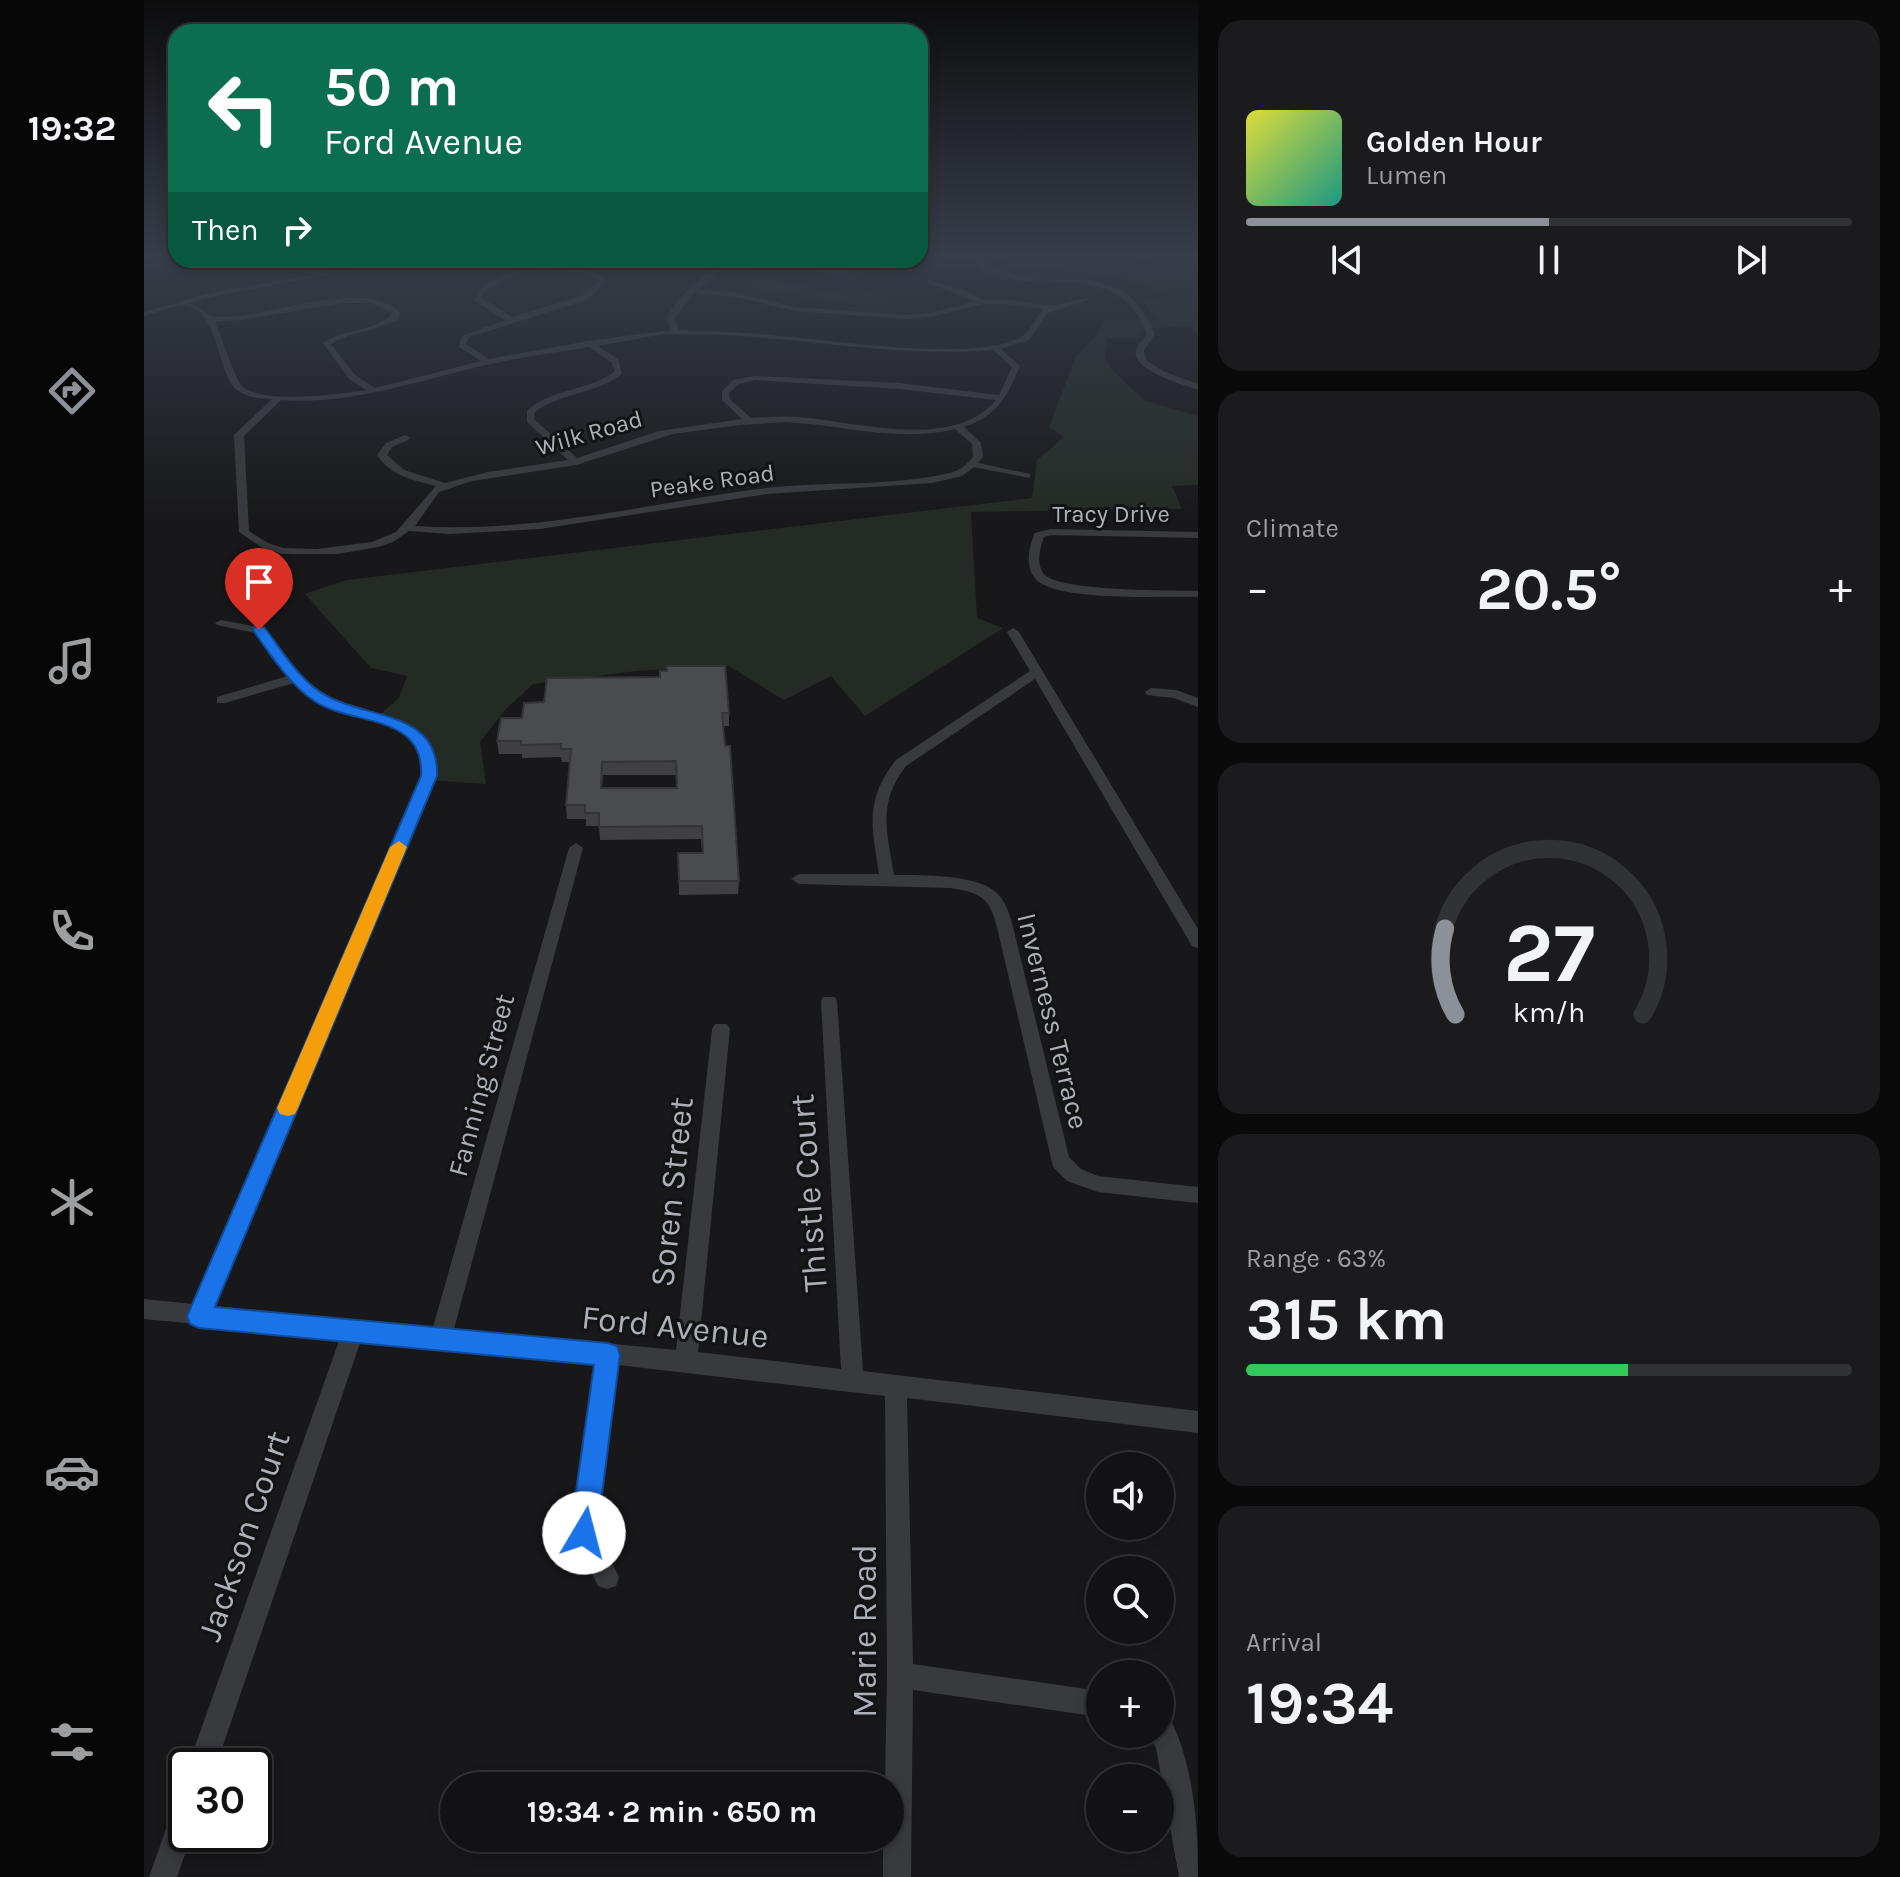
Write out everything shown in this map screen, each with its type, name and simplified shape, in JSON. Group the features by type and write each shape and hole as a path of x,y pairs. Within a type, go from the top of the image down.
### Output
{"street":[{"path":"221,345 237,386 251,395 315,400 374,391 488,362 580,345"},
{"path":"328,345 352,377 374,391"},
{"path":"462,345 488,362"},
{"path":"576,462 530,420 531,411 551,397 607,383 619,372 615,361 590,345"},
{"path":"849,345 914,351 995,348 1006,345"},
{"path":"1144,345 1140,359 1146,366 1198,387"},
{"path":"751,423 726,400 725,393 736,382 755,378 899,386 1003,398 1016,363 995,348"},
{"path":"1187,394 1198,387"},
{"name":"Wilk Road","path":"277,399 247,424 239,435 244,532 268,548 284,552 325,551 380,543 397,536 436,490 445,486 479,474 525,471 576,462 659,435 783,419 909,430 958,427 992,413 1003,398"},
{"path":"958,427 979,449 972,464 1027,476"},
{"path":"405,438 389,445 382,455 385,462 394,470 445,486"},
{"name":"Peake Road","path":"405,528 467,532 597,518 768,491 928,481 959,474 972,464"},
{"name":"Tracy Drive","path":"1198,535 1051,532 1039,535 1033,552 1037,573 1061,587 1198,594"},
{"path":"199,1316 429,776 430,759 422,742 405,728 321,699 296,678 259,630 221,623"},
{"path":"1013,632 1198,942"},
{"path":"887,880 877,804 887,779 901,763 1036,672"},
{"path":"221,700 296,678"},
{"path":"1151,692 1176,694 1198,703"},
{"name":"Fanning Street","path":"441,1337 576,848"},
{"name":"Inverness Terrace","path":"799,879 887,880 971,886 985,892 999,904 1060,1161 1074,1175 1098,1184 1198,1195"},
{"name":"Thistle Court","path":"829,1001 853,1381"},
{"name":"Soren Street","path":"686,1361 721,1029"},
{"name":"Ford Avenue","path":"144,1309 686,1361 1198,1422"},
{"name":"Jackson Court","path":"208,1748 354,1330"},
{"path":"607,1577 584,1533 608,1355"},
{"name":"Marie Road","path":"896,1385 900,1675 897,1877"},
{"path":"900,1675 1086,1702"},
{"path":"1169,1748 1193,1877"},
{"path":"163,1877 172,1852"}],"shaded area":[{"path":"1088,345 1107,345 1105,357 1111,369 1145,401 1198,416 1198,485 1172,486 1182,509 971,512 977,618 1003,628 865,716 831,676 784,700 729,666 636,671 533,684 505,710 480,742 486,784 426,780 416,737 375,719 399,698 407,676 371,668 305,594 347,580 1032,498 1037,460 1064,437 1049,427 1076,356"}],"building":[{"path":"667,666 725,666 729,713 722,713 725,746 730,746 739,881 679,881 678,853 703,853 702,826 599,827 599,813 585,813 585,805 566,805 571,749 561,749 561,744 521,745 521,741 497,741 501,718 522,718 524,703 544,702 547,678 660,677 660,671 667,671","holes":["676,761 677,788 601,788 602,762"]}],"slow traffic":[{"path":"288,1108 399,847"}],"route":[{"path":"259,630 296,678 321,699 405,728 422,742 430,759 429,776 199,1316 608,1355 584,1533"}]}
